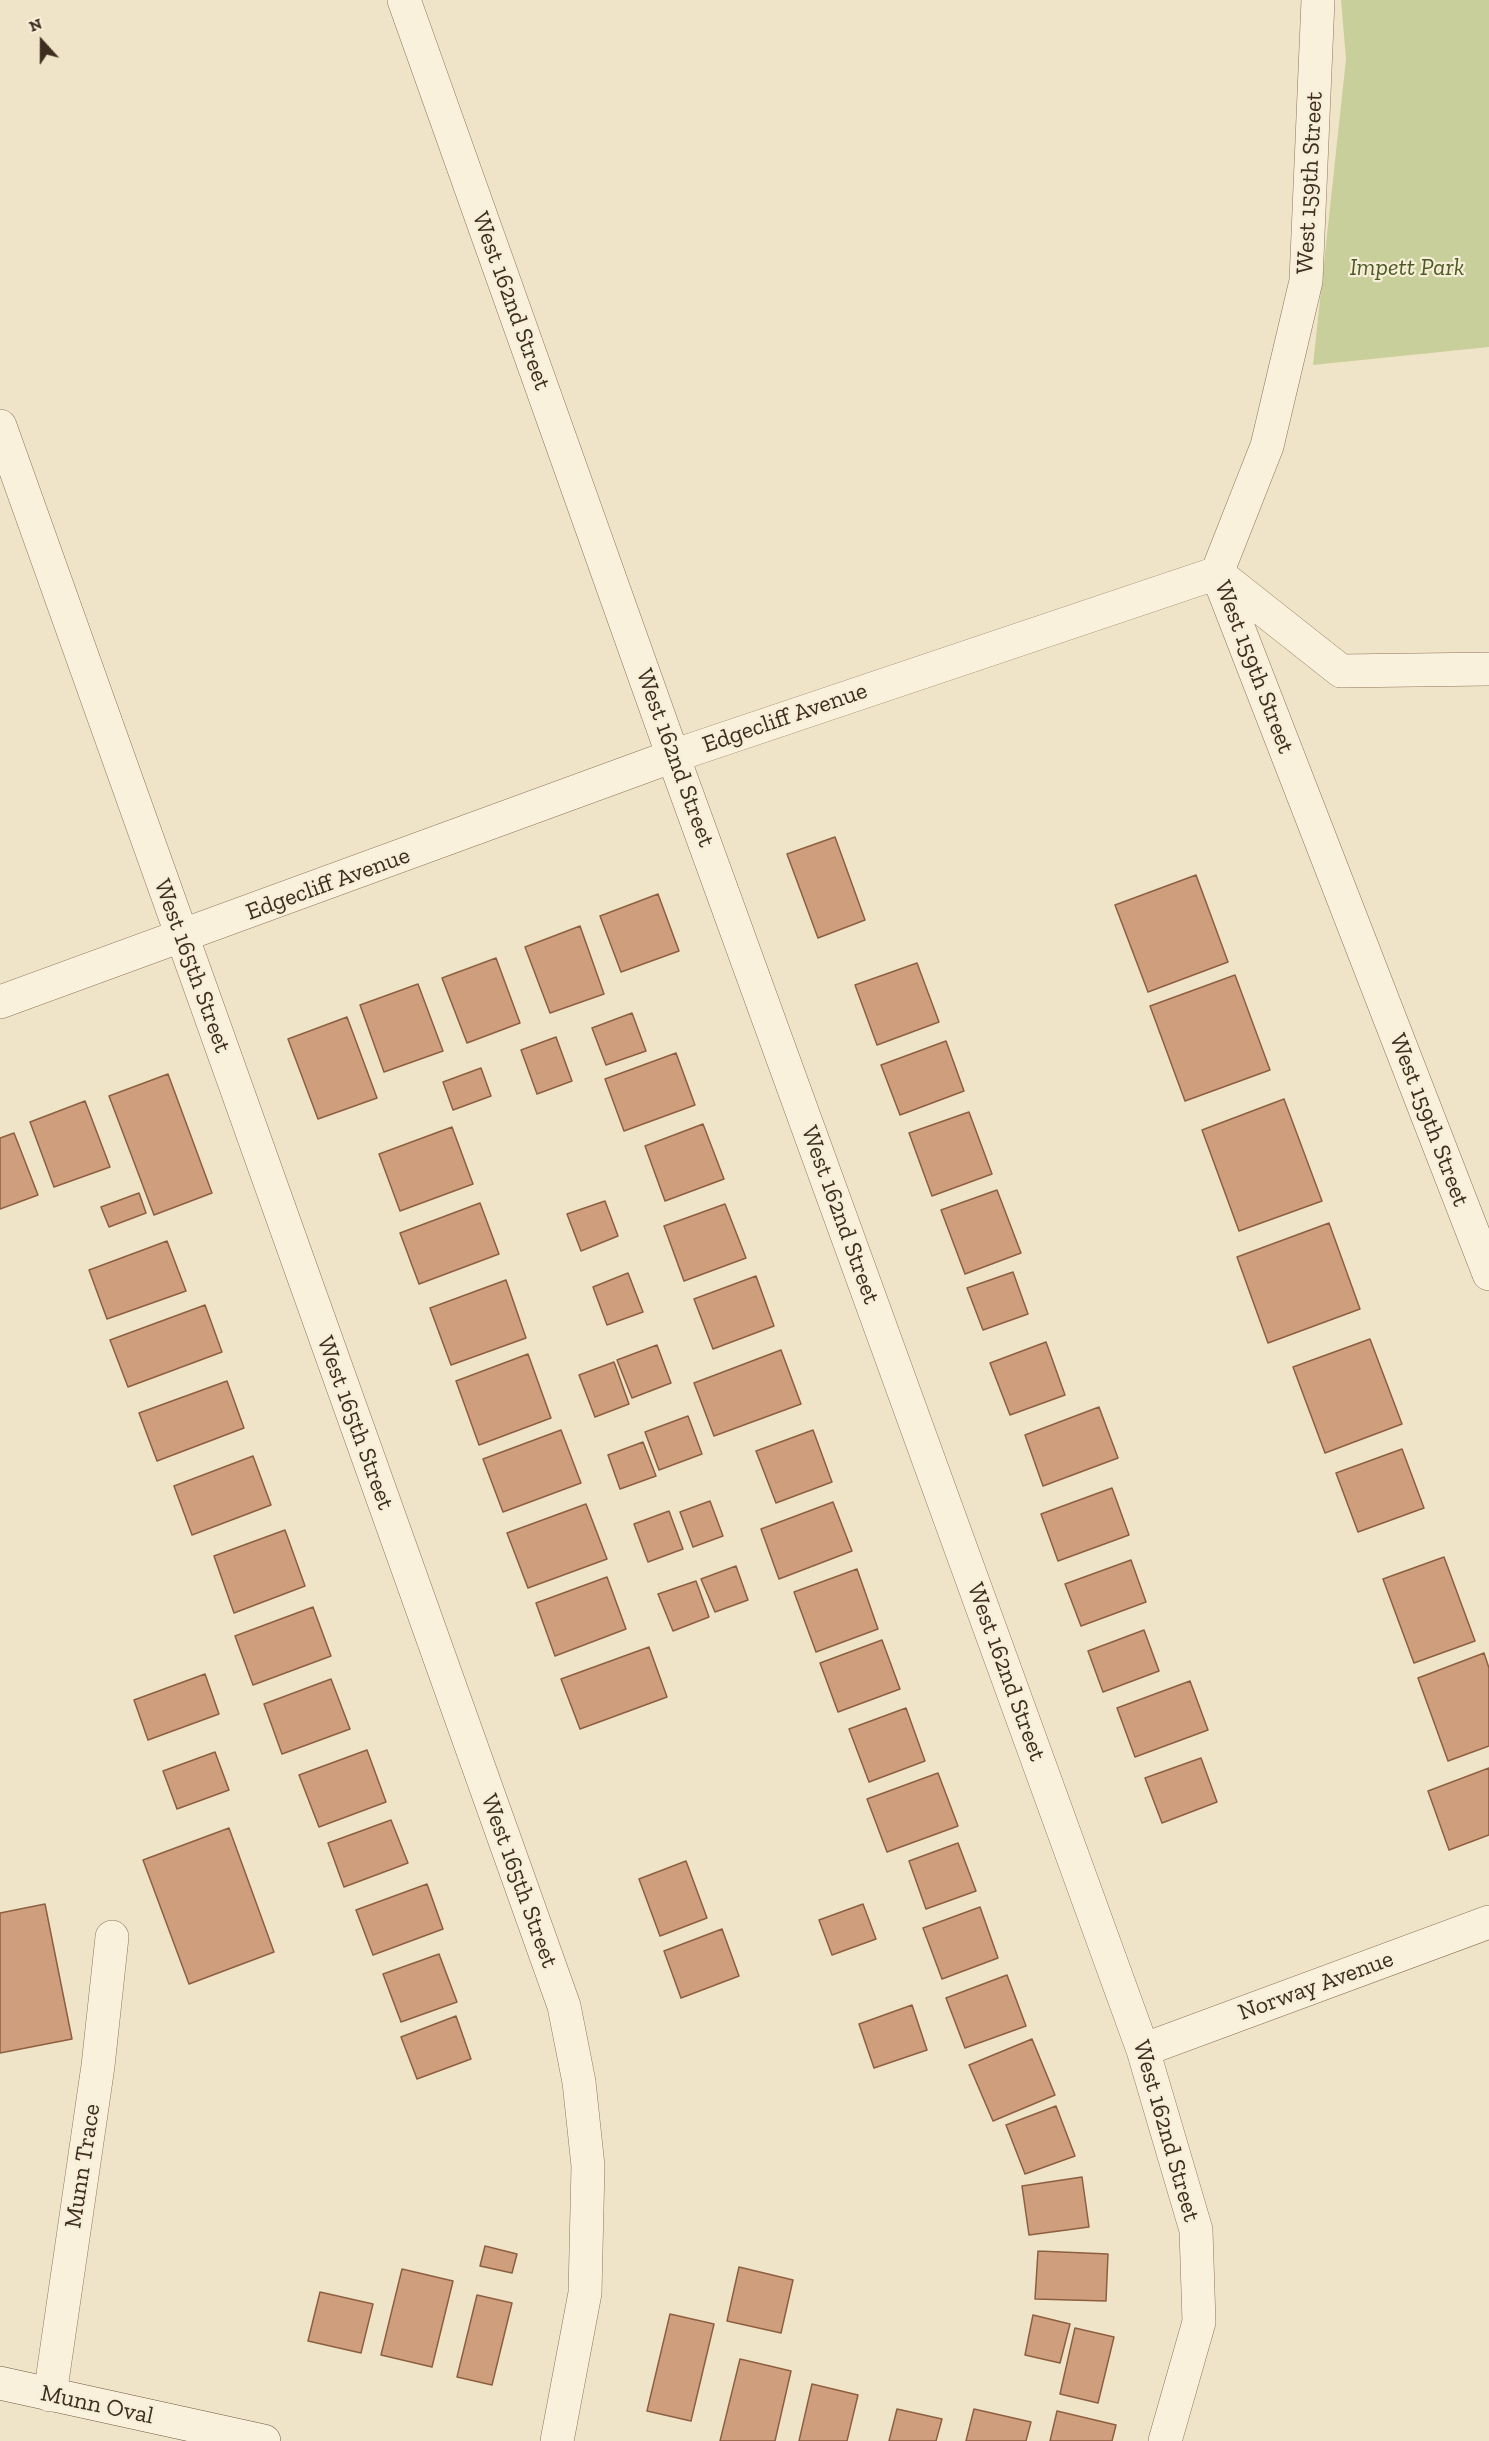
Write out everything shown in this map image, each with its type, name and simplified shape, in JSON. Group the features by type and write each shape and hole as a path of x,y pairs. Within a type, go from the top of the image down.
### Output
{"street":[{"name":"West 162nd Street","path":"404,0 673,756 1143,2050 1196,2230 1199,2322 1165,2441"},
{"name":"West 159th Street","path":"1318,0 1306,281 1267,446 1217,573 1489,1274"},
{"name":"West 165th Street","path":"0,426 564,2006 579,2082 588,2166 585,2293 557,2441"},
{"name":"Edgecliff Avenue","path":"0,1002 181,938 673,756 1217,573"},
{"path":"1217,573 1341,671 1489,669"},
{"name":"Norway Avenue","path":"1143,2050 1489,1922"},
{"name":"Munn Trace","path":"50,2395 98,2066 112,1937"},
{"name":"Munn Oval","path":"0,2383 264,2441"}],"green space":[{"name":"Impett Park","path":"1341,0 1489,0 1489,347 1313,365 1346,59"}],"building":[{"path":"835,837 865,920 818,938 787,854"},
{"path":"1196,875 1228,962 1148,992 1115,905"},
{"path":"658,894 679,951 621,972 600,916"},
{"path":"580,926 604,994 550,1013 525,947"},
{"path":"496,958 520,1023 467,1043 442,978"},
{"path":"917,963 939,1022 877,1045 855,985"},
{"path":"1235,975 1270,1070 1185,1101 1150,1006"},
{"path":"418,984 443,1051 384,1072 360,1005"},
{"path":"632,1013 646,1051 606,1065 592,1028"},
{"path":"347,1017 377,1098 318,1119 288,1039"},
{"path":"556,1037 572,1081 537,1094 521,1050"},
{"path":"946,1041 964,1091 900,1115 881,1065"},
{"path":"676,1053 695,1105 624,1131 605,1079"},
{"path":"481,1068 491,1096 453,1110 443,1082"},
{"path":"168,1074 212,1193 154,1215 109,1096"},
{"path":"1284,1099 1322,1201 1239,1231 1202,1130"},
{"path":"85,1101 110,1167 54,1187 30,1122"},
{"path":"969,1112 992,1174 932,1196 909,1133"},
{"path":"703,1124 724,1179 665,1201 645,1146"},
{"path":"452,1127 473,1184 400,1211 379,1154"},
{"path":"14,1133 38,1195 0,1209 0,1138"},
{"path":"997,1190 1021,1253 965,1274 941,1210"},
{"path":"139,1193 146,1213 109,1227 101,1207"},
{"path":"605,1201 618,1236 581,1251 567,1214"},
{"path":"480,1203 499,1254 419,1284 400,1233"},
{"path":"725,1204 746,1258 684,1281 664,1226"},
{"path":"1329,1223 1360,1309 1268,1343 1237,1257"},
{"path":"167,1241 186,1291 107,1319 89,1270"},
{"path":"1013,1272 1028,1314 983,1330 967,1288"},
{"path":"628,1273 643,1312 607,1325 593,1287"},
{"path":"756,1276 774,1326 713,1349 694,1299"},
{"path":"506,1280 526,1338 451,1365 430,1308"},
{"path":"205,1305 222,1352 128,1387 110,1340"},
{"path":"1370,1339 1402,1424 1325,1453 1293,1367"},
{"path":"1046,1342 1065,1395 1010,1415 990,1363"},
{"path":"657,1345 671,1383 632,1398 617,1360"},
{"path":"781,1350 801,1404 714,1436 694,1383"},
{"path":"528,1354 551,1418 479,1445 456,1381"},
{"path":"614,1362 629,1404 595,1417 579,1375"},
{"path":"227,1381 244,1428 157,1461 139,1413"},
{"path":"1099,1407 1118,1458 1043,1486 1025,1435"},
{"path":"688,1416 702,1454 659,1470 645,1432"},
{"path":"561,1430 581,1483 503,1512 483,1459"},
{"path":"813,1430 832,1482 776,1503 756,1451"},
{"path":"643,1442 656,1476 620,1489 608,1455"},
{"path":"1402,1449 1424,1508 1358,1532 1336,1473"},
{"path":"253,1456 271,1505 192,1535 174,1486"},
{"path":"1112,1488 1129,1535 1058,1561 1041,1514"},
{"path":"710,1501 723,1536 693,1547 680,1512"},
{"path":"833,1502 852,1551 779,1579 761,1529"},
{"path":"586,1504 607,1559 528,1588 507,1533"},
{"path":"669,1511 683,1549 648,1562 634,1524"},
{"path":"285,1530 305,1586 234,1613 214,1556"},
{"path":"1444,1557 1475,1641 1414,1663 1383,1579"},
{"path":"1131,1560 1146,1602 1081,1626 1065,1584"},
{"path":"736,1566 748,1600 715,1612 701,1579"},
{"path":"857,1569 878,1629 816,1652 794,1592"},
{"path":"607,1577 626,1629 555,1656 536,1603"},
{"path":"696,1581 709,1617 673,1631 658,1594"},
{"path":"313,1607 331,1656 253,1685 235,1636"},
{"path":"1144,1630 1159,1671 1103,1692 1088,1651"},
{"path":"882,1640 900,1689 838,1712 820,1663"},
{"path":"649,1647 667,1697 580,1729 561,1679"},
{"path":"1484,1653 1489,1668 1489,1746 1448,1761 1418,1678"},
{"path":"205,1674 219,1714 148,1740 134,1700"},
{"path":"331,1679 350,1729 282,1754 264,1704"},
{"path":"1190,1681 1208,1730 1135,1757 1117,1708"},
{"path":"906,1708 925,1761 869,1782 849,1729"},
{"path":"367,1750 386,1802 319,1827 299,1775"},
{"path":"215,1752 229,1790 177,1809 163,1771"},
{"path":"1201,1758 1217,1802 1162,1823 1145,1778"},
{"path":"1489,1768 1489,1835 1449,1850 1428,1791"},
{"path":"938,1773 958,1826 887,1852 867,1799"},
{"path":"391,1820 408,1863 344,1887 328,1843"},
{"path":"229,1828 274,1952 189,1984 143,1860"},
{"path":"958,1843 976,1891 926,1909 909,1861"},
{"path":"686,1861 707,1918 660,1936 639,1879"},
{"path":"427,1884 443,1929 373,1955 356,1910"},
{"path":"45,1904 72,2039 0,2053 0,1913"},
{"path":"863,1904 876,1939 832,1955 819,1920"},
{"path":"980,1907 998,1958 942,1979 923,1928"},
{"path":"722,1929 739,1976 681,1998 664,1951"},
{"path":"439,1954 457,2002 401,2022 383,1974"},
{"path":"1007,1975 1026,2026 965,2048 946,1998"},
{"path":"912,2005 927,2050 874,2068 859,2024"},
{"path":"456,2016 471,2059 417,2079 401,2037"},
{"path":"1032,2039 1055,2095 993,2121 969,2065"},
{"path":"1056,2106 1075,2156 1025,2174 1006,2125"},
{"path":"1082,2177 1089,2227 1029,2235 1022,2186"},
{"path":"485,2246 517,2254 512,2273 480,2266"},
{"path":"1038,2251 1108,2254 1106,2301 1035,2299"},
{"path":"739,2267 793,2280 781,2333 727,2321"},
{"path":"402,2269 453,2281 432,2367 381,2355"},
{"path":"320,2292 373,2304 361,2353 308,2341"},
{"path":"477,2295 512,2303 492,2385 457,2377"},
{"path":"670,2314 714,2324 691,2421 647,2411"},
{"path":"1033,2315 1070,2324 1060,2363 1025,2355"},
{"path":"1075,2328 1114,2337 1098,2403 1060,2394"},
{"path":"740,2359 791,2371 775,2441 720,2441"},
{"path":"812,2384 858,2395 847,2441 799,2441"},
{"path":"897,2409 942,2419 936,2441 889,2441"},
{"path":"974,2409 1031,2422 1026,2441 966,2441"},
{"path":"1057,2411 1116,2425 1112,2441 1050,2441"}]}
